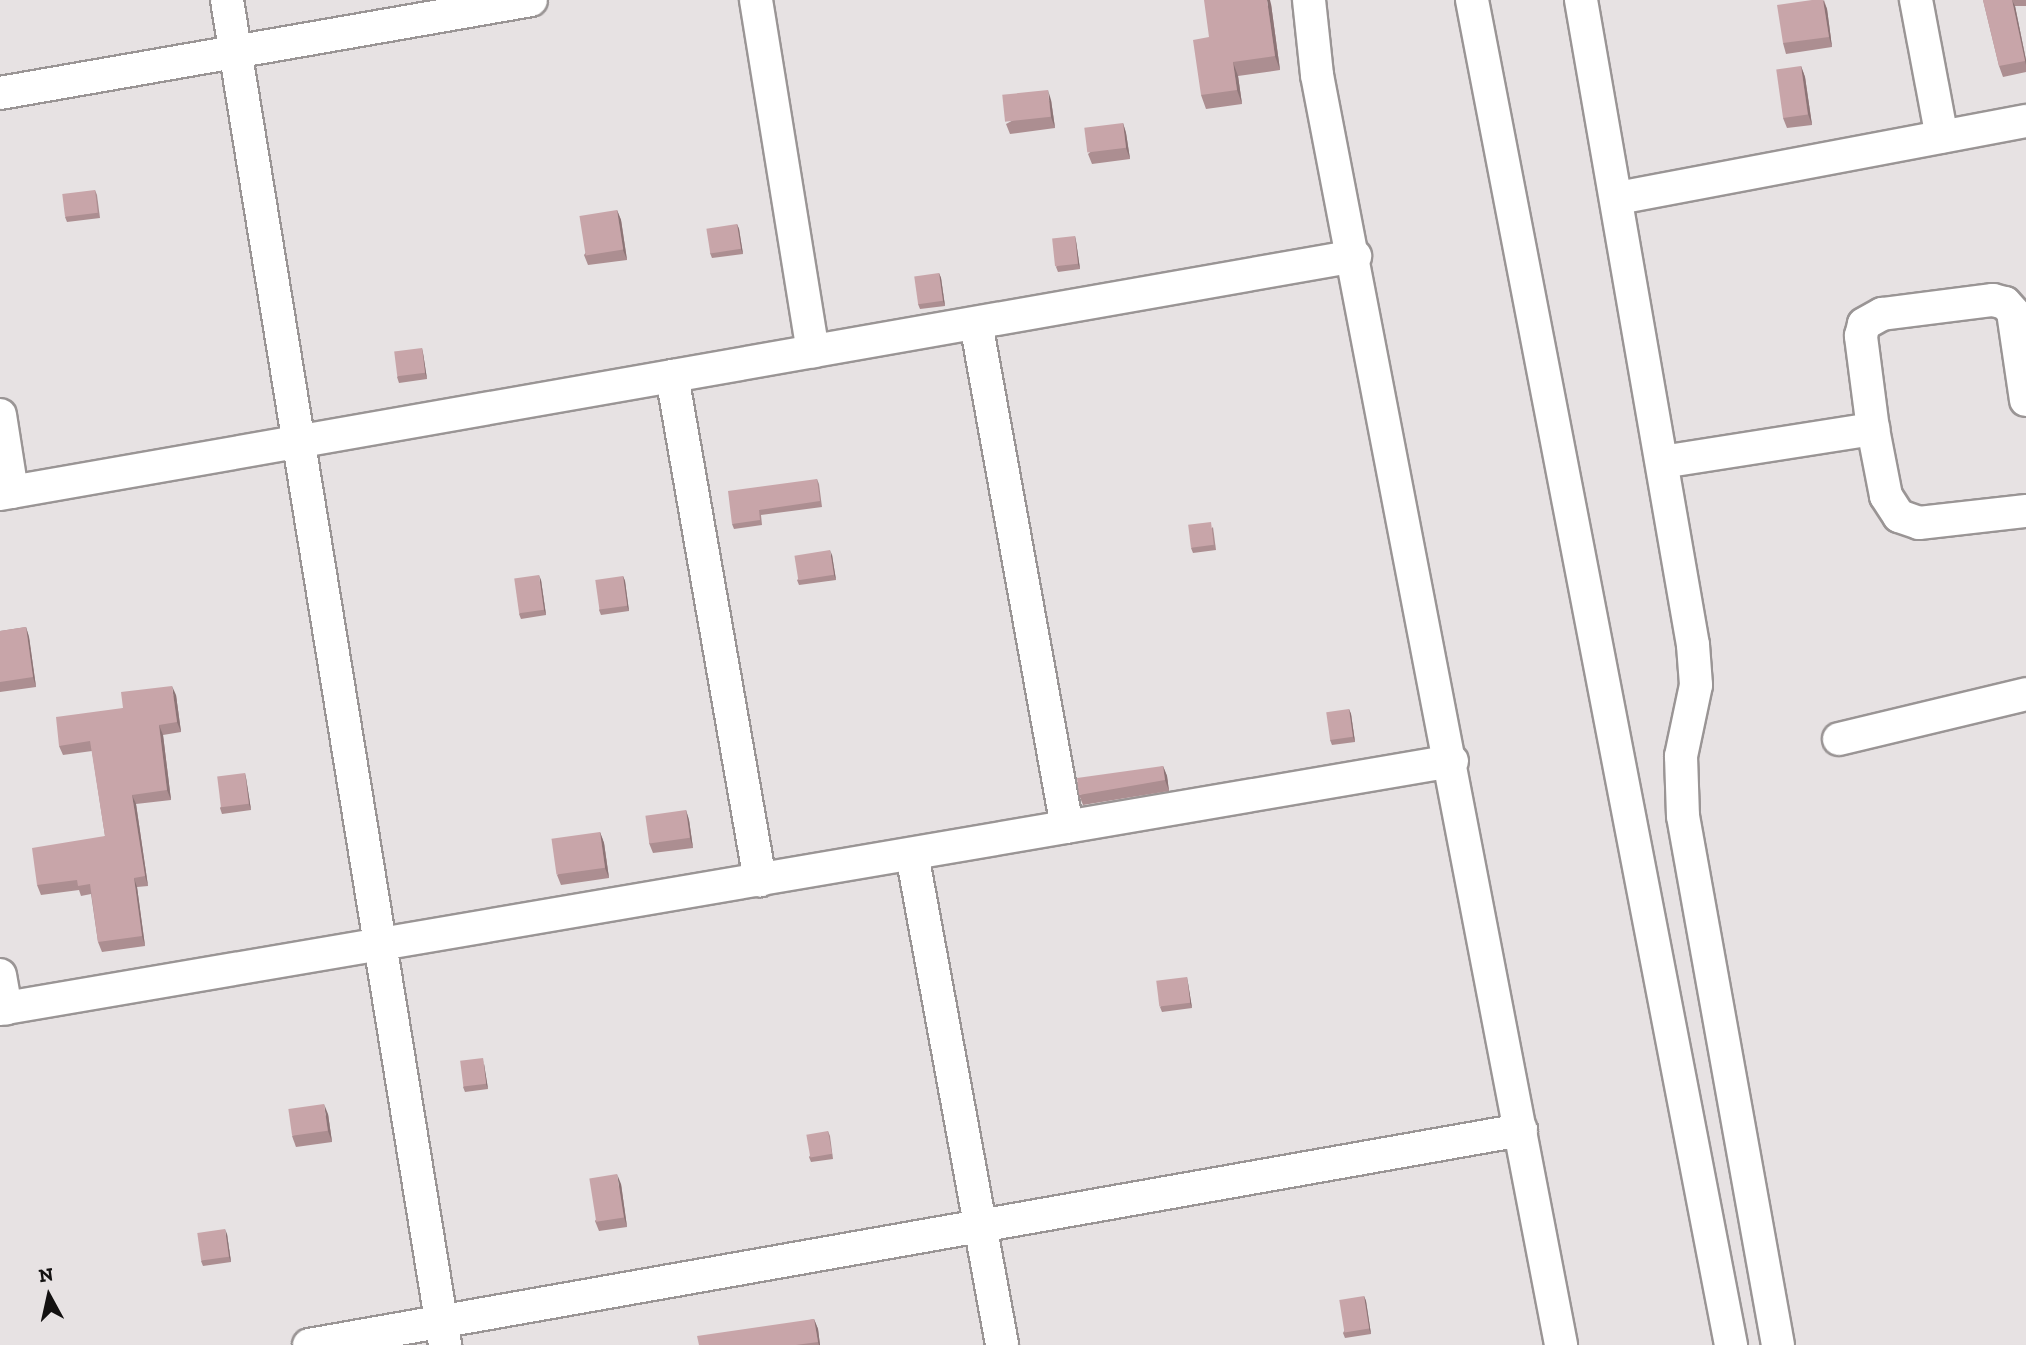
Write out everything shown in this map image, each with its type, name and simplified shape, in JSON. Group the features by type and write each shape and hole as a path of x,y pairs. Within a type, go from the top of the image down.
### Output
{"street":[{"path":"227,0 444,1333"},
{"path":"0,93 531,0"},
{"path":"756,0 813,351"},
{"path":"1309,0 1317,75 1452,761 1561,1345"},
{"path":"1472,0 1731,1345"},
{"path":"1581,0 1618,198 1696,685 1679,788 1777,1345"},
{"path":"1916,0 1942,137"},
{"path":"1618,198 2026,121"},
{"path":"0,415 6,493 1354,256"},
{"path":"2026,400 2013,312 2005,303 1993,300 1882,314 1864,324 1861,336 1886,496 1899,516 1919,523 2026,512"},
{"path":"976,323 1067,827"},
{"path":"672,376 760,880"},
{"path":"1662,462 1874,429"},
{"path":"1839,739 2026,694"},
{"path":"0,975 3,1008 1452,761"},
{"path":"912,854 1002,1345"},
{"path":"309,1345 444,1333 980,1226 1521,1130"}],"building":[{"path":"1204,0 1267,0 1275,56 1233,62 1237,90 1201,95 1193,40 1209,37"},
{"path":"1823,0 1829,37 1783,43 1777,5"},
{"path":"1983,0 2012,0 2025,61 1999,66"},
{"path":"1801,66 1808,115 1783,118 1776,69"},
{"path":"1048,90 1051,117 1005,122 1002,95"},
{"path":"1123,123 1126,148 1087,153 1084,128"},
{"path":"95,190 98,213 65,217 62,194"},
{"path":"617,210 623,250 586,255 579,216"},
{"path":"737,224 741,249 710,254 706,229"},
{"path":"1075,236 1078,264 1055,266 1052,238"},
{"path":"939,273 943,301 918,304 914,276"},
{"path":"422,348 425,373 397,376 394,351"},
{"path":"817,479 820,501 759,510 760,520 732,524 728,491"},
{"path":"1211,522 1214,545 1191,548 1188,525"},
{"path":"830,550 834,575 798,580 794,556"},
{"path":"539,575 544,610 519,613 514,578"},
{"path":"623,576 627,606 599,610 595,580"},
{"path":"26,627 33,677 0,682 0,631"},
{"path":"172,686 177,722 159,725 167,790 132,795 145,876 134,878 142,936 98,942 90,884 78,886 77,880 37,885 32,848 105,836 90,741 59,746 56,717 123,708 121,692"},
{"path":"1349,709 1353,737 1330,740 1326,712"},
{"path":"1163,766 1165,780 1079,795 1077,778"},
{"path":"245,773 249,804 221,807 217,776"},
{"path":"686,810 690,838 649,843 645,816"},
{"path":"600,832 605,868 556,874 551,839"},
{"path":"1187,977 1190,1003 1159,1007 1156,981"},
{"path":"483,1058 486,1084 463,1087 460,1061"},
{"path":"324,1104 328,1131 292,1136 288,1109"},
{"path":"828,1131 832,1154 810,1157 806,1135"},
{"path":"617,1174 624,1217 596,1222 589,1178"},
{"path":"225,1229 229,1257 201,1261 197,1233"},
{"path":"1364,1296 1369,1329 1344,1333 1339,1300"},
{"path":"814,1319 818,1342 796,1345 699,1345 697,1336"}]}
